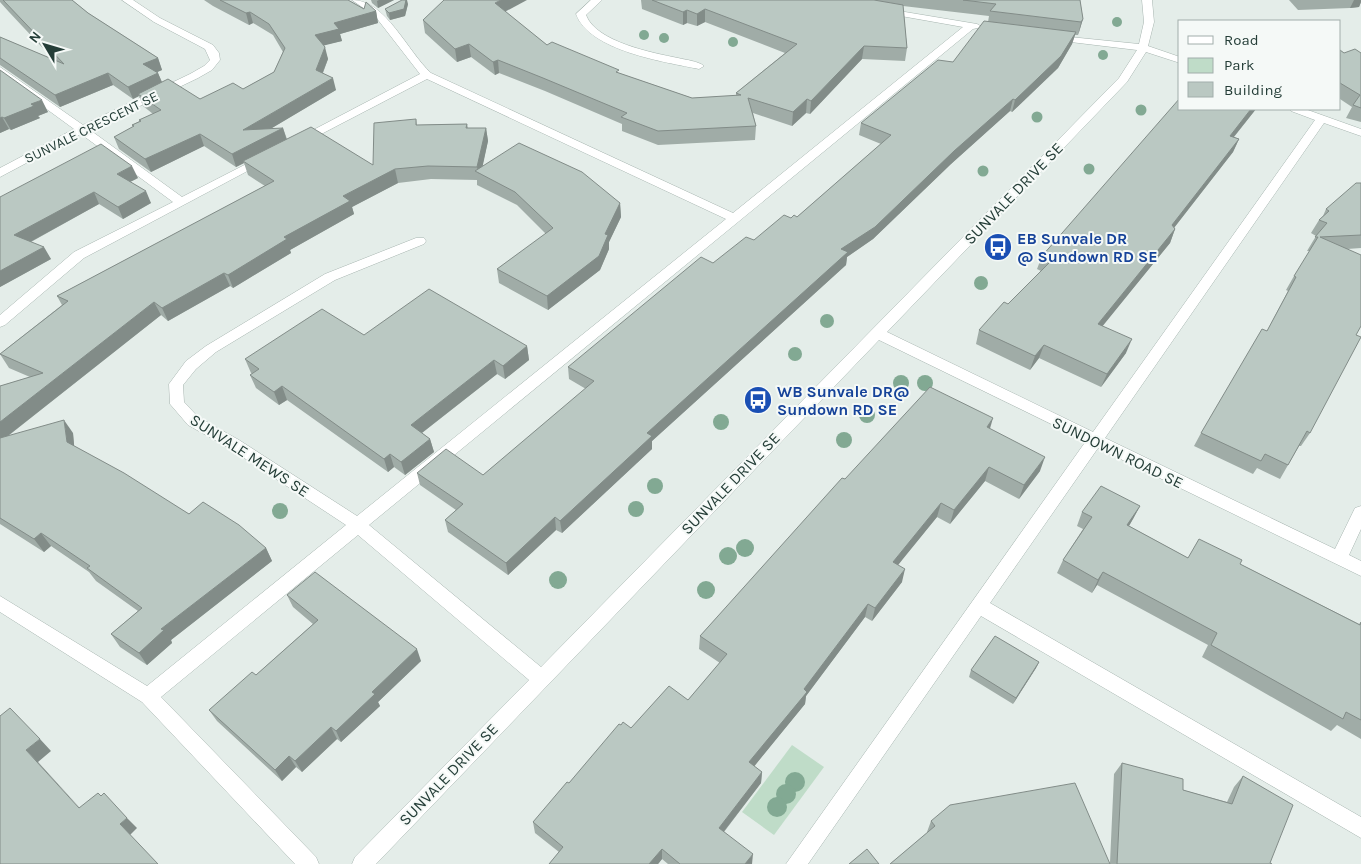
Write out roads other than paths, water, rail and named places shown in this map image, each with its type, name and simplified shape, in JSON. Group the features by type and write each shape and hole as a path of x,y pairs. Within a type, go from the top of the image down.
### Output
{"street":[{"name":"SUNVALE CRESCENT SE","path":"0,173 83,129 194,76 208,68 215,60 214,53 209,47 157,20 126,0"},
{"path":"357,0 382,12 417,66 428,75 734,218"},
{"path":"597,0 581,14 584,26 592,32 624,46 698,66"},
{"name":"SUNVALE DRIVE SE","path":"362,864 540,678 1123,80 1134,67 1148,32 1150,15 1148,0"},
{"path":"875,8 989,29"},
{"path":"148,696 970,27"},
{"path":"1047,36 1143,48 1178,59"},
{"path":"0,70 181,202"},
{"path":"0,322 79,255 428,75"},
{"path":"1298,110 1321,120 1361,133"},
{"path":"796,864 1321,120"},
{"name":"SUNVALE MEWS SE","path":"420,241 330,278 211,349 191,366 176,384 177,404 193,421 234,444 358,525 540,678"},
{"name":"SUNDOWN ROAD SE","path":"876,334 1361,569"},
{"path":"1340,559 1361,512"},
{"path":"0,603 148,696 309,864"},
{"path":"978,605 1361,828"}],"place":[{"name":"EB Sunvale DR @ Sundown RD SE","path":"998,247"},
{"name":"WB Sunvale DR@ Sundown RD SE","path":"758,400"}]}
